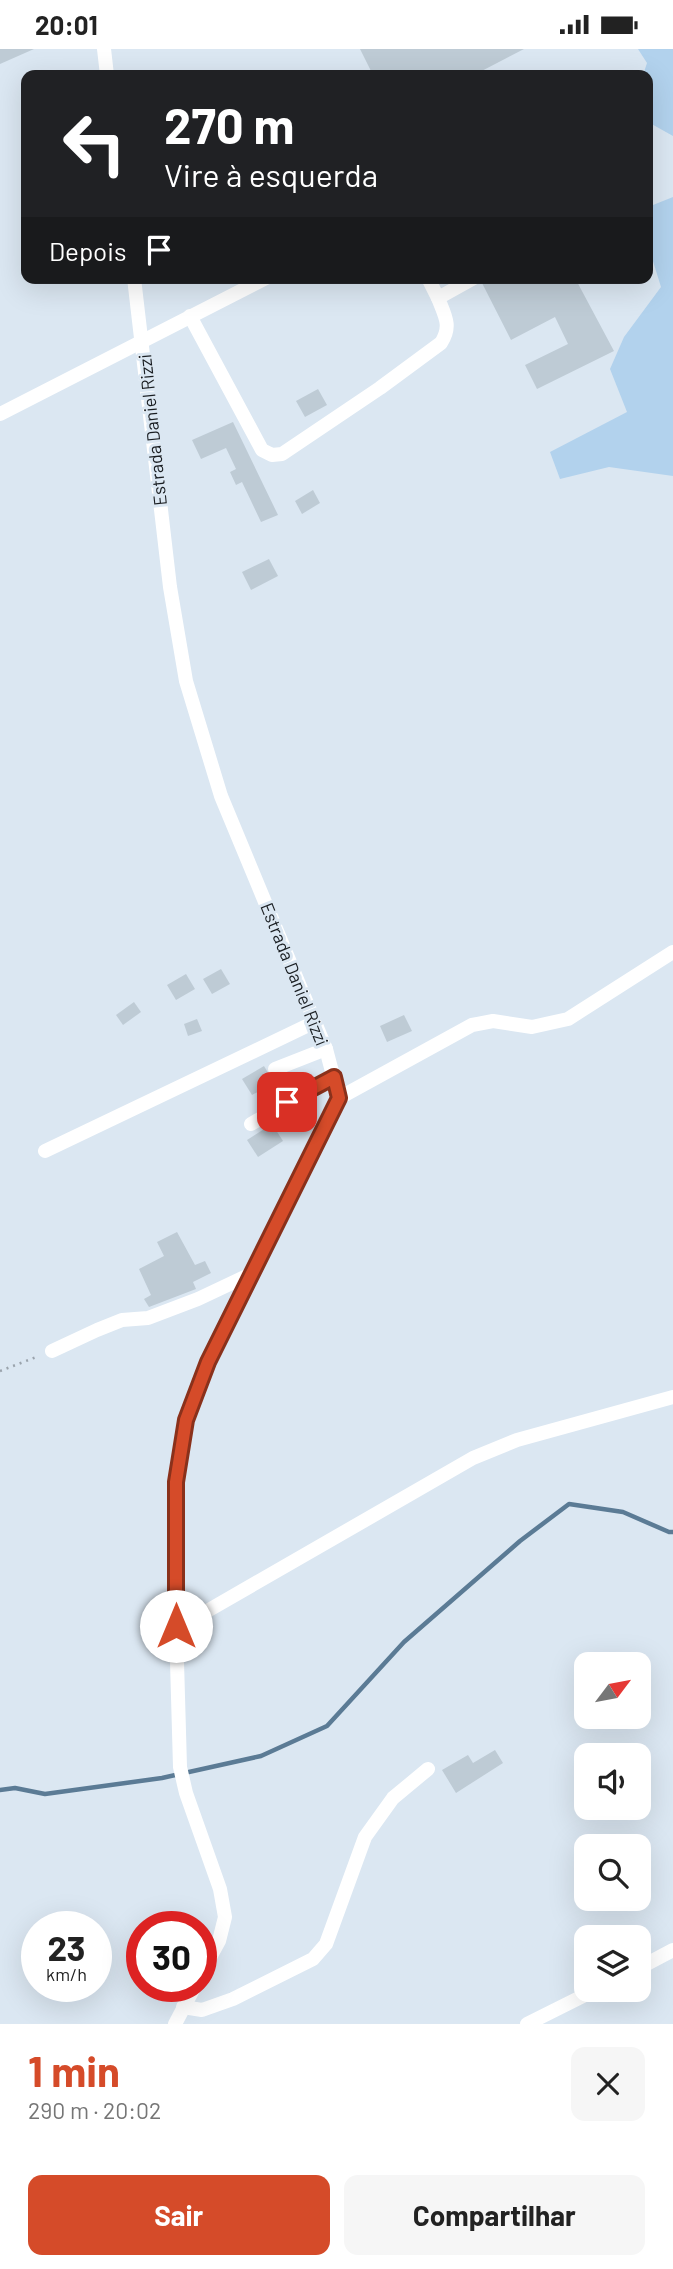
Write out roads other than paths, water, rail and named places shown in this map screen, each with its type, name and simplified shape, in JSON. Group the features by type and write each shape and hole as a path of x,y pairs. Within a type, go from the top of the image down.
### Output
{"street":[{"path":"104,49 106,70"},
{"name":"Estrada Daniel Rizzi","path":"135,284 170,587 186,681 221,796 326,1049 339,1098"},
{"path":"0,414 254,284"},
{"path":"190,316 262,450 272,455 282,454 380,389 441,343 449,324 431,284"},
{"path":"438,298 463,284"},
{"path":"217,1945 225,1917 220,1889 186,1793 180,1767 176,1626 176,1482 186,1420 208,1362 339,1098 472,1025 493,1021 532,1027 568,1019 673,952"},
{"path":"45,1151 315,1021"},
{"path":"275,1069 326,1049"},
{"path":"251,1124 334,1077"},
{"path":"52,1351 122,1320 148,1318 198,1299 251,1274"},
{"path":"176,1626 207,1611 473,1458 517,1440 673,1397"},
{"path":"183,2007 202,2010 233,1999 313,1959 326,1944 365,1837 393,1798 428,1769"},
{"path":"651,1962 673,1950"},
{"path":"527,2024 574,2000"},
{"path":"175,2024 186,2002"}],"waterway":[{"path":"0,1790 15,1788 45,1794 162,1778 261,1756 327,1726 404,1642 520,1541 569,1504 623,1512 673,1532"}]}
